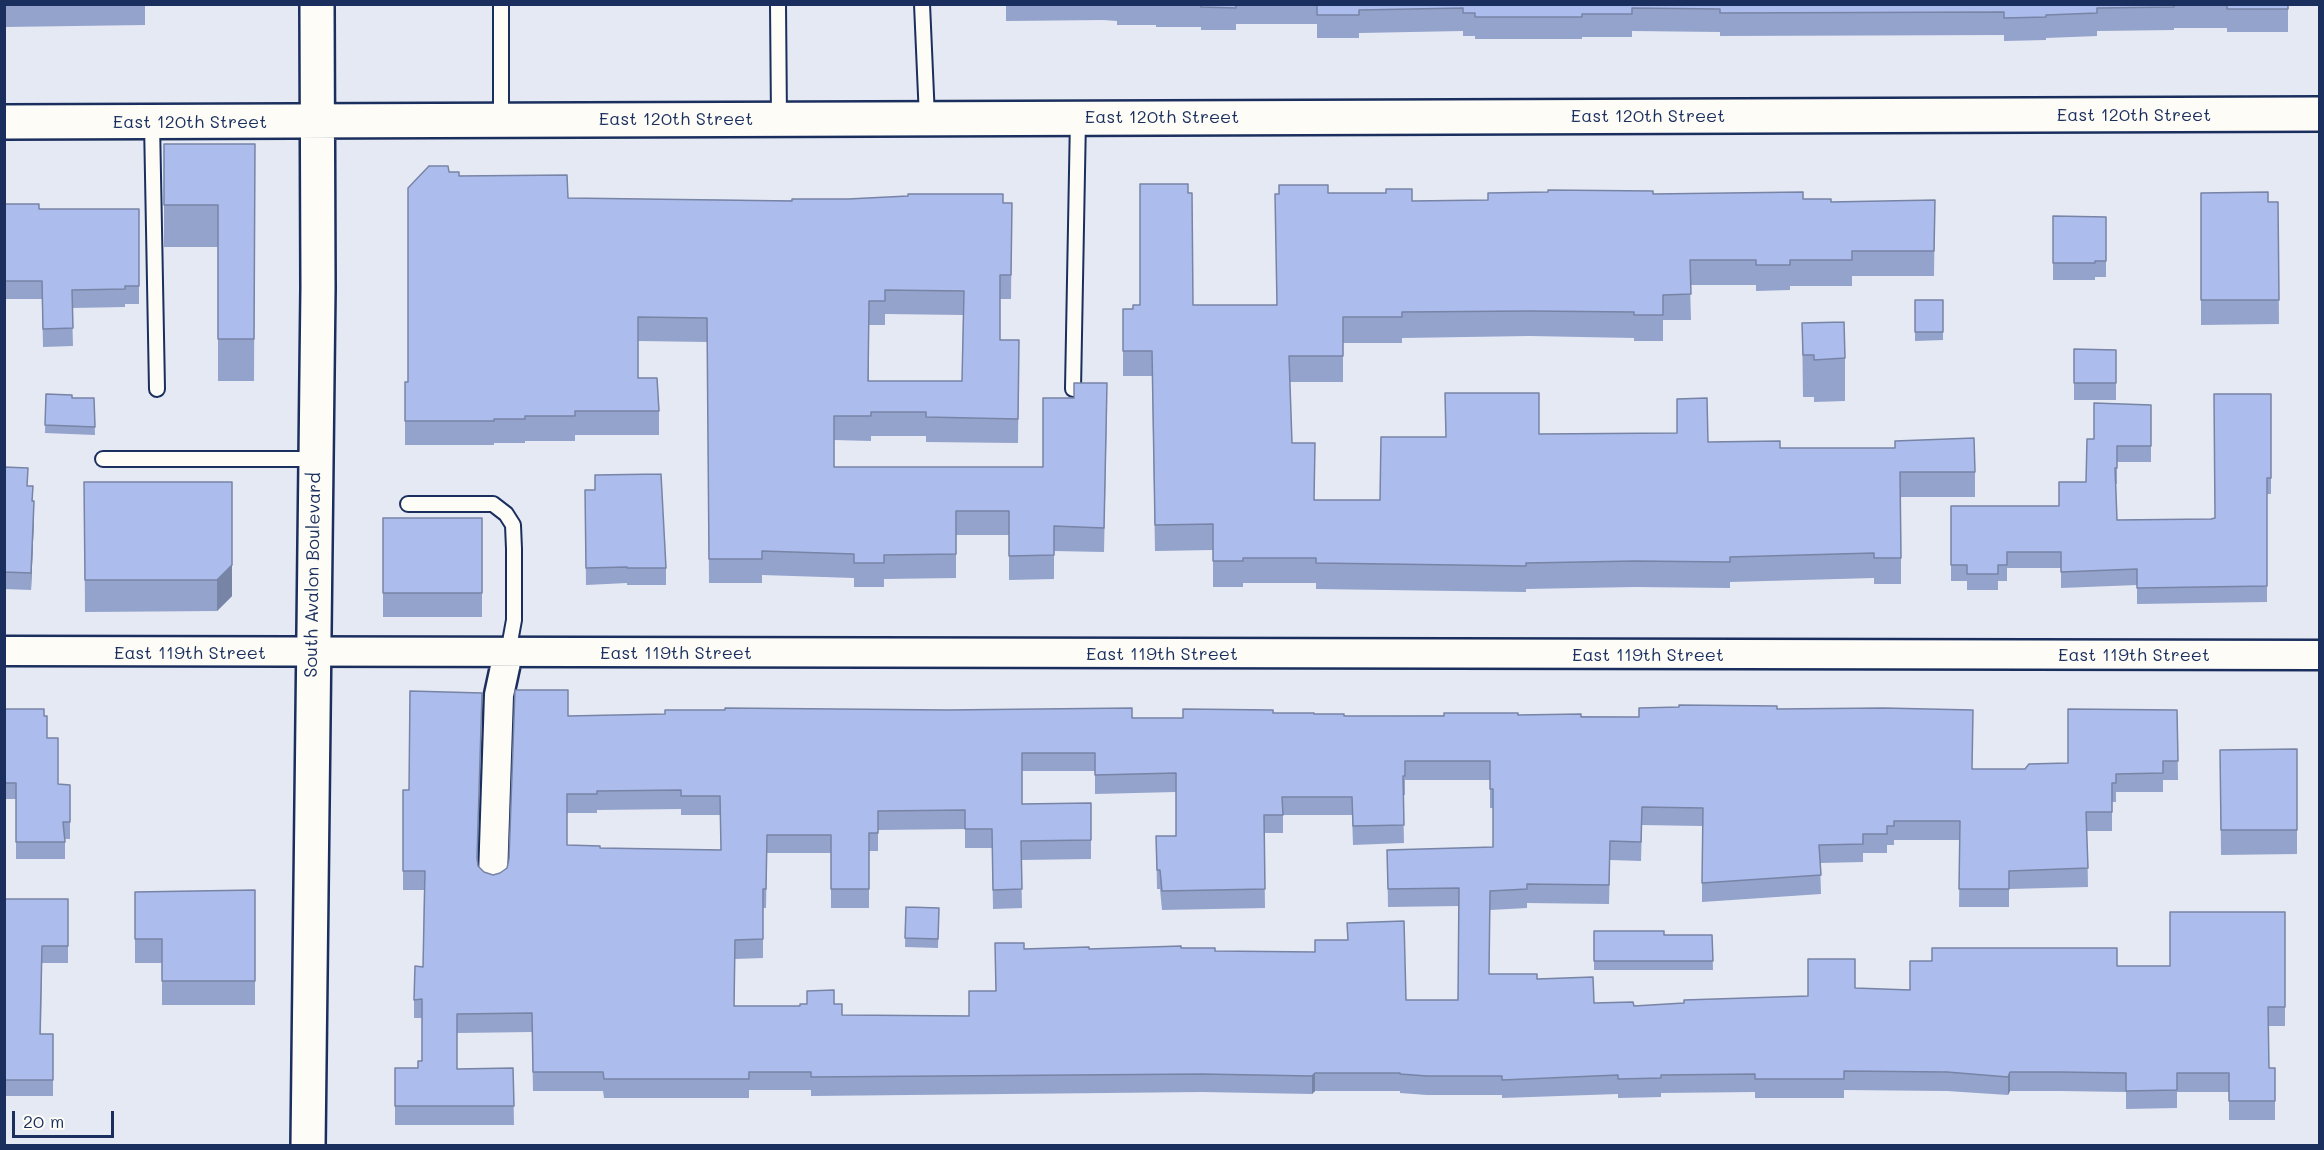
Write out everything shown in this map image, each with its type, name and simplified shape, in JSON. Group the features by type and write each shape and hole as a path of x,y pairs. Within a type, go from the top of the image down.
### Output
{"street":[{"name":"South Avalon Boulevard","path":"308,1146 318,121 317,4"},
{"name":"East 120th Street","path":"4,122 2319,114"},
{"name":"East 119th Street","path":"4,651 2319,656"},
{"path":"493,876 498,695 508,653"}],"lane":[{"path":"501,4 501,120"},
{"path":"778,4 779,119"},
{"path":"922,4 927,118"},
{"path":"1073,389 1078,118"},
{"path":"152,122 157,389"},
{"path":"103,459 315,459"},
{"path":"408,504 493,504 507,514 513,525 513,620 508,653"}],"building":[{"path":"1201,4 1236,4 1236,8 1201,7"},
{"path":"1317,4 2288,4 2288,9 2227,9 2227,5 2174,5 2174,7 2097,8 2097,13 2004,18 2004,12 1720,13 1720,9 1632,8 1632,14 1582,14 1582,17 1475,17 1475,13 1463,13 1463,8 1359,10 1359,15 1317,15"},
{"path":"164,144 255,144 254,339 218,339 218,205 164,205"},
{"path":"429,166 448,166 449,172 459,172 459,176 567,175 568,198 792,201 792,199 908,196 908,194 1003,194 1003,203 1012,203 1011,275 1000,275 1000,340 1019,340 1018,419 926,417 926,412 871,412 871,416 834,416 834,467 1043,467 1043,398 1074,398 1074,383 1107,383 1104,528 1054,526 1054,555 1009,556 1009,511 956,511 956,554 884,555 884,563 854,563 854,554 762,551 762,559 709,559 707,318 638,317 638,378 657,378 659,411 575,411 575,416 525,416 525,419 494,419 494,421 405,421 405,382 408,382 408,188","holes":["885,290 964,291 962,381 868,381 869,301 885,301"]},
{"path":"1140,184 1188,184 1188,193 1192,193 1193,305 1277,305 1275,194 1279,194 1279,185 1328,185 1328,193 1386,193 1386,189 1412,189 1412,201 1488,200 1488,193 1548,192 1548,190 1653,191 1653,194 1803,192 1803,199 1831,199 1831,202 1935,200 1934,251 1852,251 1852,260 1790,260 1790,265 1756,265 1756,260 1690,260 1691,294 1663,295 1663,315 1634,315 1634,312 1530,311 1402,312 1402,317 1343,317 1343,356 1289,356 1292,443 1315,443 1314,500 1380,500 1381,437 1446,437 1445,393 1539,393 1539,434 1677,433 1677,399 1707,398 1708,442 1780,441 1780,448 1895,448 1895,441 1974,438 1975,472 1900,472 1901,558 1874,558 1874,553 1730,557 1730,562 1526,563 1526,566 1316,563 1316,558 1243,558 1243,561 1213,561 1213,524 1155,525 1152,351 1123,351 1123,309 1133,309 1133,305 1140,305"},
{"path":"2268,192 2268,202 2278,202 2279,300 2201,300 2201,193"},
{"path":"4,204 39,204 39,209 139,209 139,286 125,286 125,289 72,290 73,328 43,329 42,281 4,281"},
{"path":"2053,216 2106,217 2106,261 2053,263"},
{"path":"1915,300 1943,300 1943,332 1915,332"},
{"path":"1844,322 1845,358 1814,360 1814,355 1803,355 1802,323"},
{"path":"2074,349 2116,350 2116,383 2074,383"},
{"path":"46,394 72,395 72,398 94,398 95,427 45,425"},
{"path":"2214,394 2271,394 2271,478 2267,478 2267,586 2137,588 2137,569 2061,572 2061,552 2007,552 2007,565 1998,565 1998,574 1967,574 1967,565 1951,565 1951,506 2059,506 2059,482 2086,482 2087,439 2094,439 2094,403 2151,405 2151,446 2117,446 2117,468 2115,468 2117,520 2215,518"},
{"path":"4,467 28,468 27,486 33,486 31,573 4,572"},
{"path":"661,474 666,568 586,568 585,490 595,490 595,475"},
{"path":"84,482 232,482 232,565 217,580 85,580"},
{"path":"383,518 482,518 482,593 383,593"},
{"path":"515,690 568,690 568,716 665,714 665,710 725,710 725,708 947,710 1132,708 1132,718 1183,718 1183,709 1273,710 1273,713 1344,714 1344,716 1518,713 1518,715 1581,714 1581,717 1639,717 1639,708 1679,707 1679,705 1777,706 1777,709 1973,710 1972,769 2025,769 2029,764 2068,763 2068,709 2177,710 2178,761 2163,761 2163,773 2116,774 2116,783 2112,783 2112,812 2086,812 2088,868 2009,871 2009,889 1959,889 1960,821 1894,821 1894,826 1887,826 1887,834 1863,834 1863,844 1819,845 1821,875 1702,883 1703,808 1642,807 1641,842 1610,841 1609,885 1527,884 1527,889 1490,891 1489,974 1537,974 1537,979 1593,977 1594,1003 1633,1002 1634,1006 1684,1003 1684,1000 1808,996 1808,959 1855,959 1855,988 1910,990 1910,961 1932,961 1932,948 2117,948 2117,966 2170,966 2170,912 2285,912 2285,1007 2268,1007 2269,1068 2275,1068 2275,1101 2229,1101 2229,1073 2177,1073 2177,1090 2126,1091 2126,1073 2060,1072 2010,1072 2008,1077 1947,1072 1844,1071 1844,1079 1755,1079 1755,1074 1661,1075 1661,1078 1618,1079 1618,1075 1502,1080 1502,1076 1427,1076 1400,1073 1315,1073 1312,1076 1202,1074 811,1077 811,1072 749,1072 749,1079 604,1079 603,1072 533,1072 532,1013 457,1014 457,1069 513,1068 514,1106 395,1106 395,1068 418,1068 418,1061 422,1061 422,999 414,1000 415,966 423,967 425,871 403,871 403,790 409,790 410,691 482,693 478,866 484,872 493,875 507,868","holes":["1022,753 1095,753 1095,775 1176,773 1176,836 1156,836 1157,870 1160,870 1162,891 1265,889 1264,815 1283,815 1282,797 1352,797 1353,826 1404,825 1405,761 1490,761 1490,789 1493,789 1493,847 1387,850 1388,889 1459,888 1458,1000 1406,1000 1404,921 1347,923 1348,940 1315,940 1315,952 1215,951 1215,948 1181,948 1181,946 1024,949 1024,943 995,943 996,991 969,991 969,1016 842,1015 842,1004 834,1004 834,990 807,991 807,1004 800,1004 800,1006 734,1006 735,940 763,939 763,889 766,889 767,835 831,835 831,889 869,889 869,833 878,833 878,811 965,810 965,829 992,829 993,890 1022,889 1021,841 1091,840 1091,803 1022,804","681,790 681,796 720,796 721,850 600,848 600,846 567,845 567,794 597,794 597,791"]},
{"path":"4,709 44,709 44,716 47,716 47,738 58,738 58,784 70,785 70,822 63,822 65,842 16,842 16,783 4,783"},
{"path":"2297,749 2297,830 2221,830 2220,750"},
{"path":"255,890 255,981 162,981 162,939 135,939 135,892"},
{"path":"4,899 68,899 68,946 42,946 40,1034 53,1034 53,1080 4,1080"},
{"path":"906,907 939,908 938,939 905,938"},
{"path":"1594,931 1664,931 1664,935 1712,935 1713,961 1594,961"}]}
